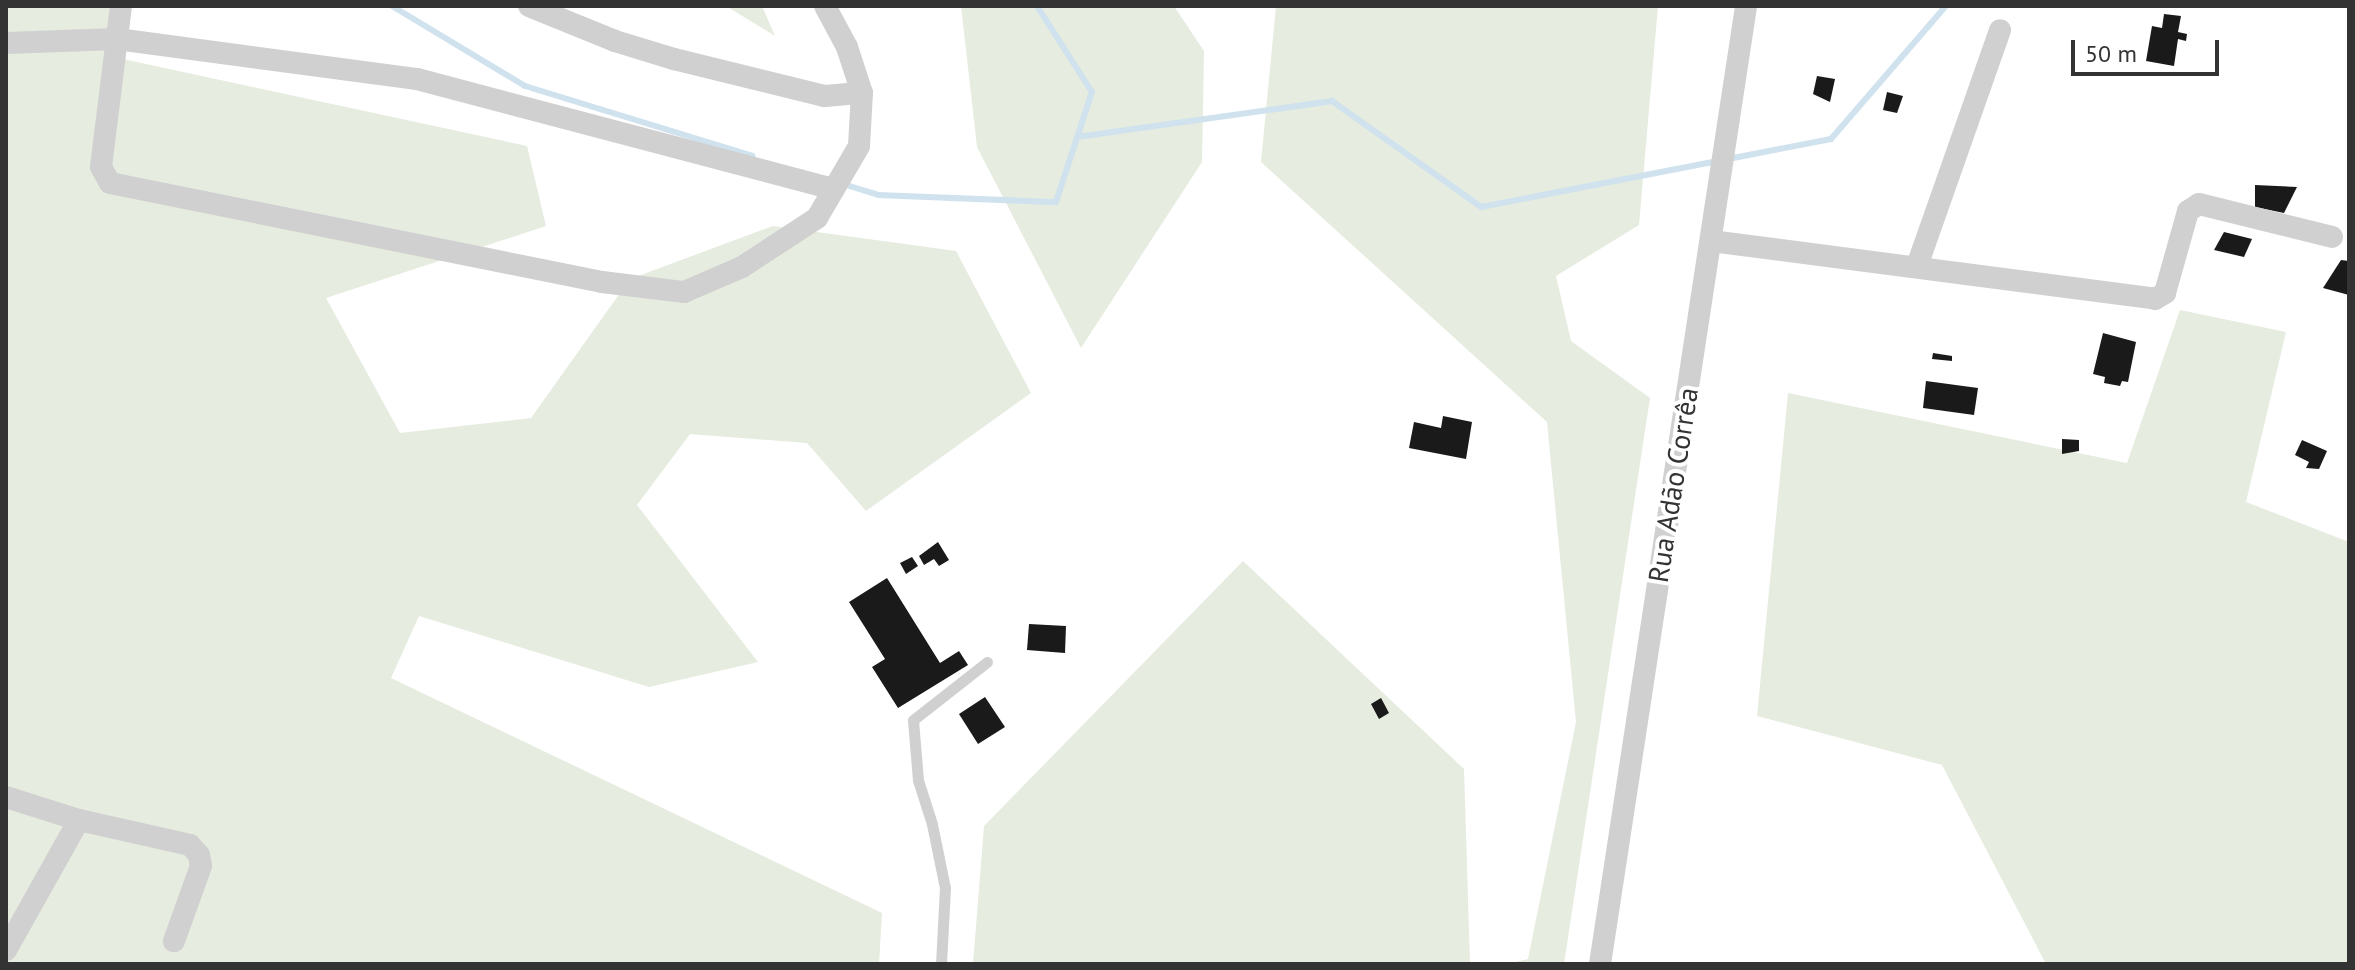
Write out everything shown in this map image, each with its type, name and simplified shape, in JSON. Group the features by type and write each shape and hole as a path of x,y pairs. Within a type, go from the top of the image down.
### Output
{"street":[{"path":"121,6 101,167 110,183 602,282 684,292 742,267 817,218 859,146 862,93 847,47 825,6"},
{"path":"529,6 615,41 674,59 825,96 862,93"},
{"name":"Rua Adão Corrêa","path":"1600,964 1746,6"},
{"path":"1917,266 2000,30"},
{"path":"6,43 117,39 417,79 834,189"},
{"path":"1711,241 2155,299 2165,293 2188,211 2199,204 2332,237"},
{"path":"6,797 79,820 190,845 199,855 201,866 174,941"},
{"path":"6,950 79,820"}],"lane":[{"path":"941,964 945,888 932,824 918,780 913,720 987,662"}],"shaded area":[{"path":"6,6 112,6 109,56 527,146 546,226 326,298 400,433 531,418 630,279 773,226 956,251 1031,393 866,511 807,443 690,434 637,505 758,662 649,687 419,616 391,678 882,913 879,964 6,964"},
{"path":"726,6 762,6 775,36"},
{"path":"961,6 1174,6 1204,51 1202,162 1081,348 977,147"},
{"path":"1276,6 1658,6 1639,225 1556,276 1571,341 1650,398 1564,964 1507,964 1528,959 1576,722 1547,422 1261,162"},
{"path":"2180,310 2286,332 2246,502 2349,542 2349,964 2046,964 1942,765 1757,716 1788,393 2127,463"},
{"path":"1243,561 1464,769 1470,964 973,964 984,826"}],"building":[{"path":"2164,14 2181,16 2178,32 2187,34 2186,41 2178,39 2174,66 2146,61 2152,26 2162,28"},
{"path":"1817,76 1835,79 1830,102 1813,94"},
{"path":"1887,92 1903,96 1897,113 1883,110"},
{"path":"2255,185 2297,187 2284,213 2255,207"},
{"path":"2224,232 2252,239 2244,257 2214,250"},
{"path":"2341,260 2349,261 2349,295 2323,288"},
{"path":"2103,333 2136,342 2128,382 2122,381 2120,386 2104,383 2105,377 2093,374"},
{"path":"1933,353 1952,356 1952,361 1932,359"},
{"path":"1926,381 1978,388 1974,415 1923,408"},
{"path":"1443,416 1472,422 1466,459 1409,448 1414,422 1441,428"},
{"path":"2062,439 2079,440 2079,451 2062,454"},
{"path":"2302,440 2327,451 2319,469 2306,468 2309,462 2295,455"},
{"path":"938,542 949,560 939,566 934,559 924,565 919,556"},
{"path":"912,557 918,566 906,574 900,563"},
{"path":"887,578 940,663 959,651 968,665 898,708 872,667 885,659 849,602"},
{"path":"1029,624 1066,626 1065,653 1027,650"},
{"path":"985,697 1005,727 978,744 959,714"},
{"path":"1381,698 1389,713 1379,719 1371,704"}],"waterway":[{"path":"392,6 525,86 752,156"},
{"path":"843,184 878,195 1056,202 1092,92 1037,6"},
{"path":"1728,159 1831,139 1946,6"},
{"path":"1077,137 1332,101 1481,207 1717,161"}]}
